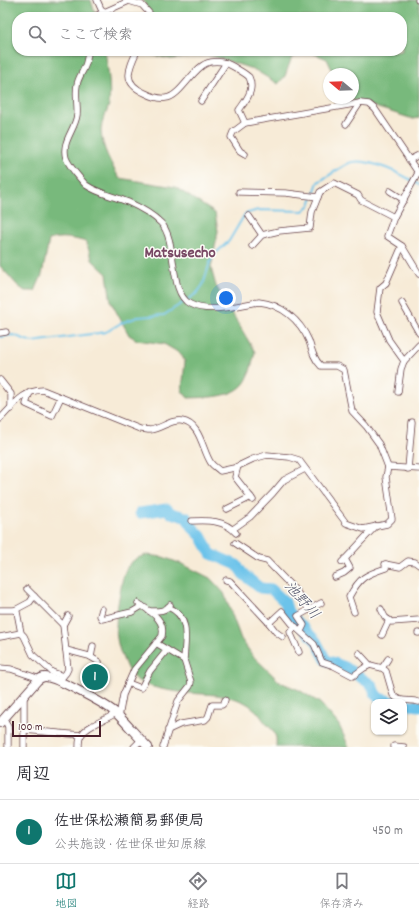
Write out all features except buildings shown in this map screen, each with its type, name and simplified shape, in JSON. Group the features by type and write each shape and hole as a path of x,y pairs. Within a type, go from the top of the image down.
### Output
{"main road":[{"path":"2,720 37,681 44,677 61,679 106,706 117,715 148,747"}],"street":[{"path":"98,0 101,9 105,12 129,1 142,5 148,12"},
{"path":"0,419 23,396 35,390 43,390 140,429 150,430 175,421 190,423 196,429 212,464 220,471 267,455 289,457 298,460 346,523 363,529 387,524 392,520 386,477 388,467 379,444 366,426 352,411 344,370 337,366 321,366 316,360 308,339 301,328 291,315 277,307 259,302 212,309 190,304 185,299 176,282 174,262 168,235 162,224 151,215 129,202 97,191 86,184 68,163 65,149 67,139 77,116 77,84 86,64 87,56"},
{"path":"135,56 130,67 129,79 135,89 150,96 166,98 173,96 200,67 207,62 215,61 226,63 249,78 252,85 250,93 239,110 245,123"},
{"path":"201,101 226,63"},
{"path":"346,124 360,103"},
{"path":"245,154 240,151 231,137 233,132 245,123 360,103 369,104 375,109 419,174 394,217 387,236 402,246 419,274"},
{"path":"409,160 419,155"},
{"path":"252,246 262,235 278,231 310,228 312,212 320,192 334,183 358,195 361,200 394,217"},
{"path":"390,191 404,200"},
{"path":"239,192 286,193 318,197"},
{"path":"249,216 262,235"},
{"path":"402,246 386,283 380,288 377,312 389,340 404,361"},
{"path":"402,303 419,333"},
{"path":"398,392 401,369 404,361 418,348"},
{"path":"0,380 11,394 10,409"},
{"path":"30,392 26,404 52,416 61,397"},
{"path":"408,469 412,422"},
{"path":"227,509 252,498 235,477 238,466"},
{"path":"388,467 419,470"},
{"path":"192,521 209,520 226,525 234,531 273,493 280,483 305,469"},
{"path":"335,577 344,573 350,568 343,561 362,539 376,526"},
{"path":"235,543 259,559 267,561 297,592 309,610"},
{"path":"354,612 349,597 356,585 366,575 386,568 389,564 400,567 408,561 415,562 419,565"},
{"path":"226,580 230,581 276,632 283,637"},
{"path":"27,589 63,625"},
{"path":"0,610 15,610 30,602 34,596"},
{"path":"299,652 290,632 304,625 298,616 321,603"},
{"path":"79,747 81,735 95,724 117,715 123,695 134,670 162,636 164,630 157,617 140,604 132,612 102,619 100,616 102,609"},
{"path":"149,611 160,611 170,606 184,621 186,628 184,660 191,682 190,686 178,701 163,747"},
{"path":"381,609 385,617 391,622 419,620"},
{"path":"15,610 17,612 20,634"},
{"path":"269,623 282,611 314,644 322,662 334,666 353,676 370,665"},
{"path":"0,637 20,634 24,636 33,655 61,679 68,669 63,625 68,616"},
{"path":"382,635 389,620"},
{"path":"156,643 184,660"},
{"path":"91,657 93,646"},
{"path":"66,650 91,657 99,662"},
{"path":"128,683 141,688 150,671 167,650"},
{"path":"359,653 370,665 382,668 386,672 395,698 403,701 419,702"},
{"path":"382,668 388,659"},
{"path":"0,668 10,669 40,679"},
{"path":"24,695 24,747"},
{"path":"168,730 180,724 205,720 208,717 212,705 222,705 225,700"},
{"path":"2,720 8,728 8,747"},
{"path":"24,730 81,735"},
{"path":"134,747 141,740"},
{"path":"394,747 404,747"}],"green space":[{"path":"0,0 91,0 95,12 12,12 12,56 106,56 110,97 101,131 105,149 110,161 119,178 175,187 215,213 218,231 211,268 216,286 255,352 248,377 244,384 230,393 213,397 188,398 182,391 185,362 181,354 164,344 137,340 129,335 111,302 107,274 93,261 86,242 67,238 49,240 42,275 35,291 25,291 18,286 0,266"},
{"path":"143,0 419,0 419,118 413,119 359,102 359,68 331,68 327,59 320,56 407,56 407,12 149,12"},
{"path":"158,56 193,56 171,59"},
{"path":"213,56 296,56 292,57 285,76 278,84 255,70"},
{"path":"147,555 163,557 182,564 210,578 224,593 241,639 253,656 280,682 299,690 320,703 339,725 349,747 276,747 276,738 273,731 255,710 237,699 223,696 176,692 156,688 133,677 129,672 120,652 116,634 119,597 122,581 128,566 135,559"}],"waterway":[{"path":"0,337 13,335 32,342 106,332 121,323 138,317 164,315 196,294 203,285 210,262 217,252 229,241 245,214 258,210 303,211 310,205 318,182 352,162 368,162 387,168 419,185"},
{"name":"池野川","path":"140,513 167,509 171,513 186,517 201,536 211,554 237,565 243,574 260,588 271,589 285,602 288,612 316,641 326,660 345,667 372,685 375,693 379,698 383,699"},
{"name":"池野川","path":"407,704 419,706"}],"place":[{"name":"佐世保松瀬簡易郵便局","path":"95,677"}],"district":[{"name":"Matsusecho","path":"180,253"}]}
